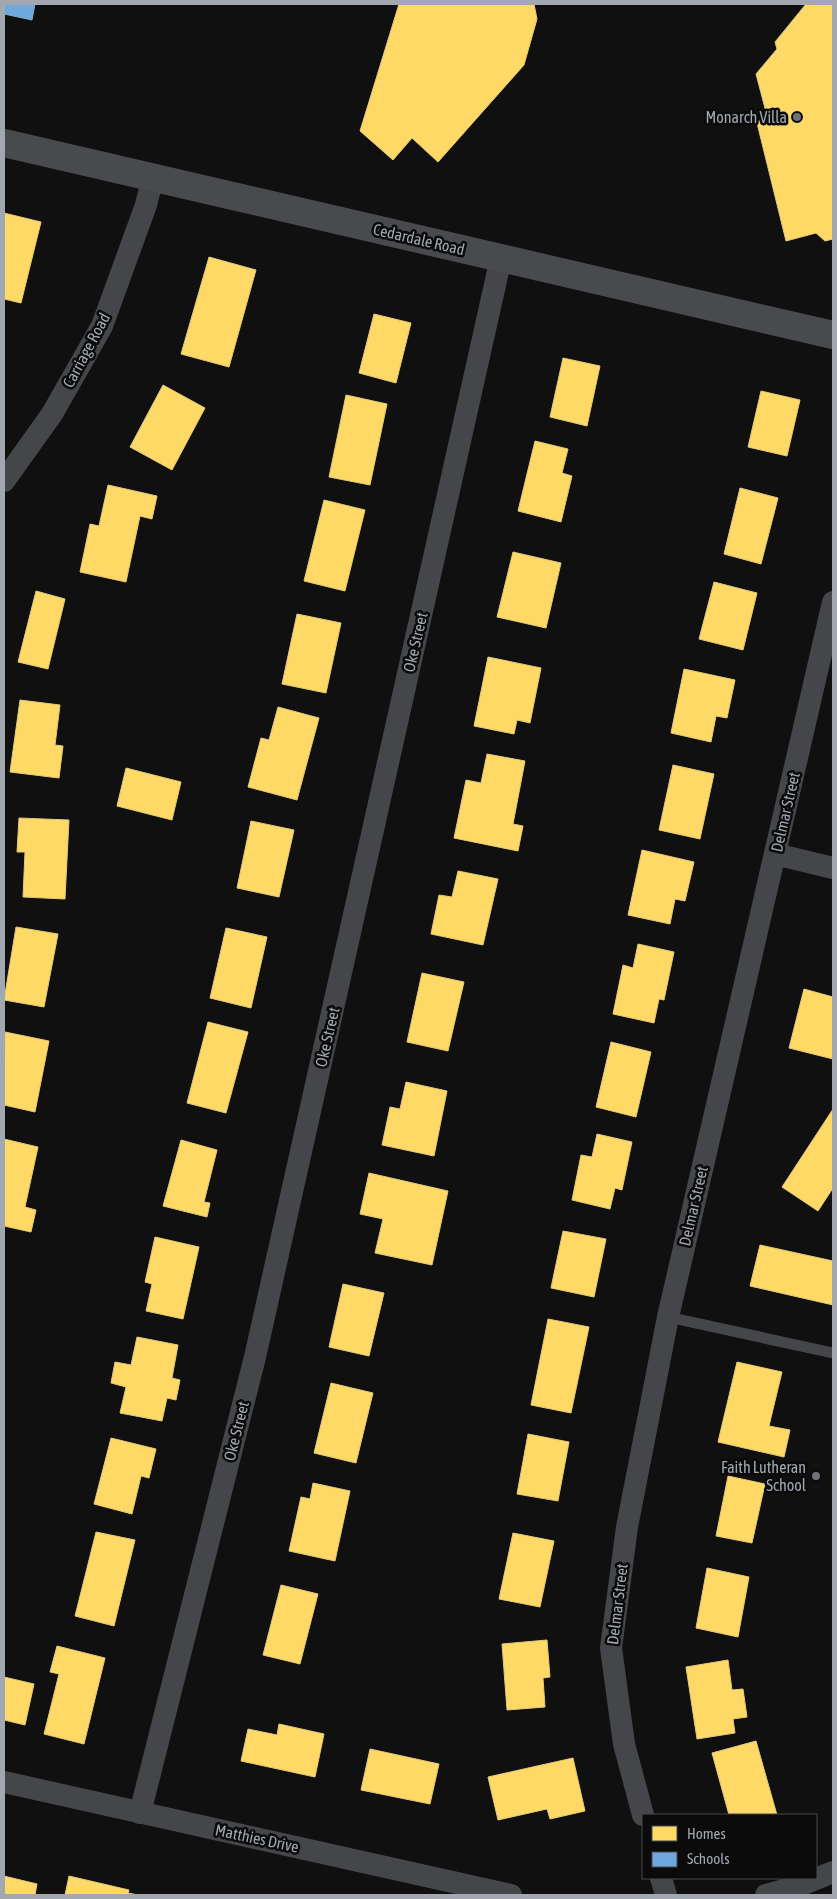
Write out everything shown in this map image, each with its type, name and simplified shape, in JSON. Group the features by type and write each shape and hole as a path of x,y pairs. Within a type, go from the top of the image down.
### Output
{"street":[{"name":"Cedardale Road","path":"4,143 833,335"},
{"name":"Carriage Road","path":"4,481 52,414 102,326 146,205 153,177"},
{"name":"Oke Street","path":"140,1813 255,1357 501,258"},
{"name":"Delmar Street","path":"644,1814 624,1744 611,1648 627,1527 668,1317 833,602"},
{"path":"775,854 833,868"},
{"name":"Matthies Drive","path":"4,1782 511,1895"},
{"path":"817,1878 833,1872"},
{"path":"661,1879 666,1895"},
{"path":"766,1895 796,1887 816,1879"}],"lane":[{"path":"668,1317 833,1353"}],"building: Homes":[{"path":"399,4 534,4 537,19 524,65 438,162 412,138 393,160 360,131"},
{"name":"Monarch Villa","path":"806,4 833,4 833,239 825,241 816,233 786,241 757,123 766,112 756,74 777,49 775,42"},
{"path":"4,213 41,222 21,303 4,299"},
{"path":"209,257 256,270 229,367 181,354"},
{"path":"374,314 411,323 396,383 359,373"},
{"path":"563,358 600,366 587,426 550,417"},
{"path":"163,385 205,408 172,470 130,447"},
{"path":"761,391 800,400 787,456 748,447"},
{"path":"346,395 387,404 370,485 329,477"},
{"path":"535,441 568,449 562,473 572,476 561,522 518,511"},
{"path":"108,485 157,496 152,519 140,516 126,582 80,572 90,524 99,526"},
{"path":"740,488 778,498 761,564 724,554"},
{"path":"324,500 365,510 345,591 304,581"},
{"path":"513,552 561,563 546,628 497,617"},
{"path":"714,582 757,593 743,650 699,639"},
{"path":"36,591 65,599 48,669 18,662"},
{"path":"297,614 341,623 326,693 282,684"},
{"path":"488,657 541,668 530,723 517,720 514,734 474,726"},
{"path":"684,669 735,680 727,718 716,716 711,742 671,733"},
{"path":"20,700 60,705 55,745 63,746 59,778 10,772"},
{"path":"278,707 319,718 297,800 248,787 261,738 269,740"},
{"path":"487,754 525,761 513,824 523,826 518,851 454,838 466,780 481,783"},
{"path":"673,765 714,774 700,839 659,830"},
{"path":"126,768 181,782 172,820 117,806"},
{"path":"19,818 69,820 65,899 23,897 25,852 17,852"},
{"path":"251,821 294,830 279,897 237,888"},
{"path":"642,850 694,862 685,901 675,899 670,924 628,915"},
{"path":"458,871 498,879 483,945 431,934 439,895 452,897"},
{"path":"16,927 58,934 44,1007 4,1000"},
{"path":"226,928 267,937 251,1008 210,998"},
{"path":"638,944 674,952 664,1000 659,999 654,1023 613,1014 623,965 633,968"},
{"path":"422,973 464,982 448,1051 407,1042"},
{"path":"804,989 833,997 833,1059 789,1048"},
{"path":"208,1022 248,1032 226,1113 187,1103"},
{"path":"5,1032 49,1041 35,1112 4,1105"},
{"path":"611,1042 651,1052 636,1117 596,1107"},
{"path":"406,1082 447,1091 434,1156 382,1145 390,1107 400,1109"},
{"path":"833,1109 833,1188 818,1211 782,1187"},
{"path":"597,1134 632,1142 622,1190 615,1188 610,1209 572,1200 581,1155 592,1157"},
{"path":"4,1139 38,1147 25,1207 36,1210 31,1232 4,1226"},
{"path":"181,1140 217,1150 204,1202 210,1203 207,1217 163,1206"},
{"path":"369,1173 448,1191 432,1265 375,1253 383,1219 360,1214"},
{"path":"563,1231 606,1239 594,1297 551,1288"},
{"path":"155,1237 199,1247 183,1319 146,1311 152,1284 145,1282"},
{"path":"760,1245 833,1261 833,1305 750,1286"},
{"path":"343,1284 384,1293 369,1356 329,1347"},
{"path":"548,1319 589,1327 571,1413 531,1405"},
{"path":"137,1337 178,1345 172,1378 180,1380 176,1400 167,1398 162,1421 120,1413 126,1387 111,1383 115,1362 131,1365"},
{"path":"737,1362 782,1372 769,1426 790,1430 784,1457 718,1442"},
{"path":"331,1383 373,1393 356,1463 314,1453"},
{"path":"528,1434 569,1442 558,1501 517,1494"},
{"path":"111,1438 156,1449 149,1478 141,1476 132,1514 94,1504"},
{"path":"728,1476 765,1484 752,1543 716,1536"},
{"path":"313,1483 350,1491 335,1561 289,1551 301,1497 310,1499"},
{"path":"96,1532 135,1540 114,1626 75,1616"},
{"path":"513,1533 554,1541 540,1607 499,1599"},
{"path":"707,1568 749,1577 738,1637 696,1628"},
{"path":"281,1585 318,1594 300,1664 263,1655"},
{"path":"547,1640 550,1677 543,1678 545,1707 507,1710 502,1644"},
{"path":"57,1646 105,1658 84,1744 44,1734 59,1674 50,1672"},
{"path":"728,1660 732,1690 743,1689 747,1717 733,1719 735,1733 697,1739 686,1667"},
{"path":"4,1677 34,1684 25,1725 4,1720"},
{"path":"279,1724 324,1734 315,1777 241,1761 248,1729 277,1735"},
{"path":"756,1741 777,1814 729,1814 712,1753"},
{"path":"370,1749 439,1764 430,1804 361,1790"},
{"path":"573,1758 585,1811 550,1819 547,1809 498,1820 488,1777"},
{"path":"4,1876 37,1884 35,1895 4,1895"},
{"path":"69,1876 129,1890 128,1893 138,1895 65,1895"}],"building: Schools":[{"path":"4,4 35,4 32,20 4,14"}],"place":[{"name":"Monarch Villa","path":"797,117"},
{"name":"Faith Lutheran School","path":"816,1476"}]}
